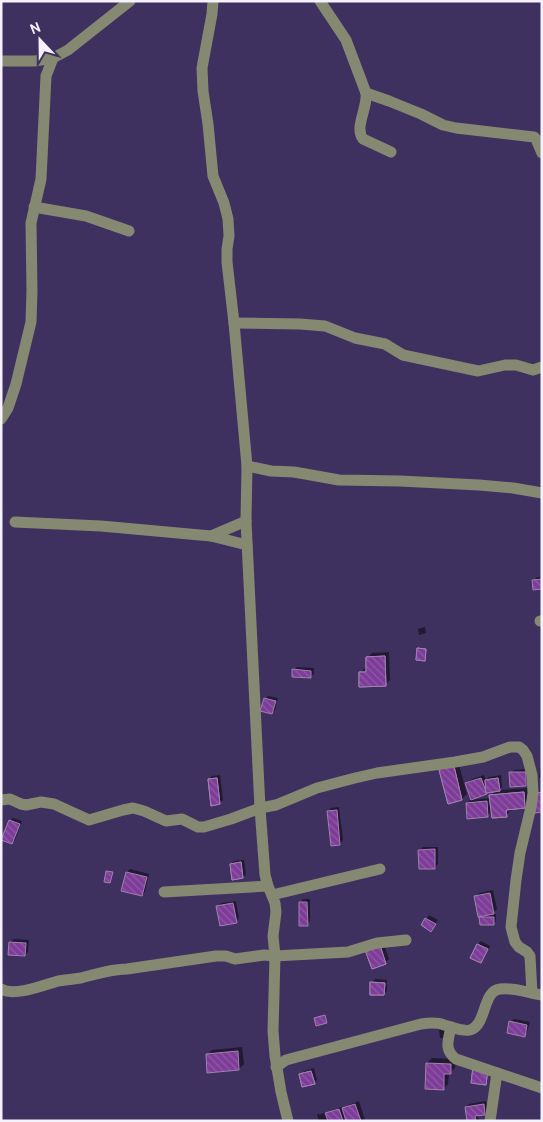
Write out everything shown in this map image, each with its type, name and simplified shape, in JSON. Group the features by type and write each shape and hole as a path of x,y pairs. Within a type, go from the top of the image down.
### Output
{"street":[{"path":"1,60 35,61 53,58 68,50 130,1"},
{"path":"213,1 202,68 203,91 212,176 224,203 228,219 227,262 247,466 246,521 260,808 265,875 275,903 276,912 273,936 275,956 273,1031 288,1121"},
{"path":"320,1 346,40 366,93 359,130 361,137 391,152"},
{"path":"1,419 5,415 12,399 31,322 31,223 41,179 46,76 53,58"},
{"path":"35,61 46,76"},
{"path":"366,93 421,114 443,125 534,137 542,153"},
{"path":"34,207 86,216 129,231"},
{"path":"234,323 325,326 355,338 388,345 403,355 478,371 505,365 516,365 533,370 542,367"},
{"path":"247,466 271,472 294,472 339,480 470,484 542,493"},
{"path":"211,536 246,521"},
{"path":"15,522 101,526 211,536 247,545"},
{"path":"1,800 10,799 26,805 41,802 54,804 89,820 128,809 139,809 166,821 182,819 204,828 260,808 276,805 317,788 370,774 483,757 510,747 521,749 528,762 533,783 533,793 520,854 511,927 515,942 529,954 537,994 503,988 495,990 490,996 480,1022 468,1031 427,1023 279,1061"},
{"path":"164,892 270,891 380,869"},
{"path":"1,990 18,991 114,969 127,969 216,956 226,956 235,960 264,955 348,952 377,943 406,940"},
{"path":"450,1027 448,1049 456,1059 542,1088"},
{"path":"490,1121 496,1073"}],"building":[{"path":"542,579 542,589 533,590 532,580"},
{"path":"417,648 426,649 425,661 416,660"},
{"path":"417,648 426,649 425,661 416,660"},
{"path":"385,656 386,686 359,687 359,672 366,672 366,657"},
{"path":"385,656 386,686 359,687 359,672 366,672 366,657"},
{"path":"292,669 311,671 311,678 292,677"},
{"path":"264,698 276,701 272,714 260,711"},
{"path":"453,762 462,800 448,804 438,766"},
{"path":"453,762 462,800 448,804 438,766"},
{"path":"509,772 526,772 526,786 510,787"},
{"path":"217,778 220,804 211,806 208,779"},
{"path":"217,778 220,804 211,806 208,779"},
{"path":"481,778 487,794 471,800 465,783"},
{"path":"498,778 500,791 486,793 485,780"},
{"path":"498,778 500,791 486,793 485,780"},
{"path":"524,792 525,808 506,810 507,817 492,818 489,795"},
{"path":"524,792 525,808 506,810 507,817 492,818 489,795"},
{"path":"542,792 542,812 535,813 532,794"},
{"path":"487,801 488,817 467,819 466,803"},
{"path":"337,810 340,845 331,846 327,811"},
{"path":"9,820 20,824 12,844 1,840"},
{"path":"435,849 435,869 419,869 418,850"},
{"path":"241,862 243,878 232,880 230,864"},
{"path":"241,862 243,878 232,880 230,864"},
{"path":"106,871 113,872 110,883 104,882"},
{"path":"126,872 147,877 142,896 121,891"},
{"path":"490,893 494,914 478,917 474,896"},
{"path":"299,902 307,902 308,926 299,926"},
{"path":"233,903 237,923 220,926 216,906"},
{"path":"479,917 494,917 494,925 480,925"},
{"path":"425,918 436,924 431,932 421,925"},
{"path":"9,942 26,943 25,956 8,955"},
{"path":"379,942 386,964 372,969 364,947"},
{"path":"379,942 386,964 372,969 364,947"},
{"path":"477,944 488,949 481,963 470,958"},
{"path":"477,944 488,949 481,963 470,958"},
{"path":"370,982 385,983 384,995 370,995"},
{"path":"370,982 385,983 384,995 370,995"},
{"path":"325,1015 327,1023 316,1026 314,1018"},
{"path":"509,1021 527,1025 525,1037 507,1033"},
{"path":"238,1051 239,1070 207,1073 206,1054"},
{"path":"426,1063 451,1064 451,1074 444,1074 444,1090 425,1089"},
{"path":"473,1067 488,1068 486,1085 471,1083"},
{"path":"473,1067 488,1068 486,1085 471,1083"},
{"path":"311,1071 315,1084 302,1087 299,1074"},
{"path":"311,1071 315,1084 302,1087 299,1074"},
{"path":"355,1104 361,1121 346,1121 342,1108"},
{"path":"484,1104 485,1115 475,1116 476,1121 467,1121 465,1107"},
{"path":"339,1109 343,1121 328,1121 325,1113"}]}
